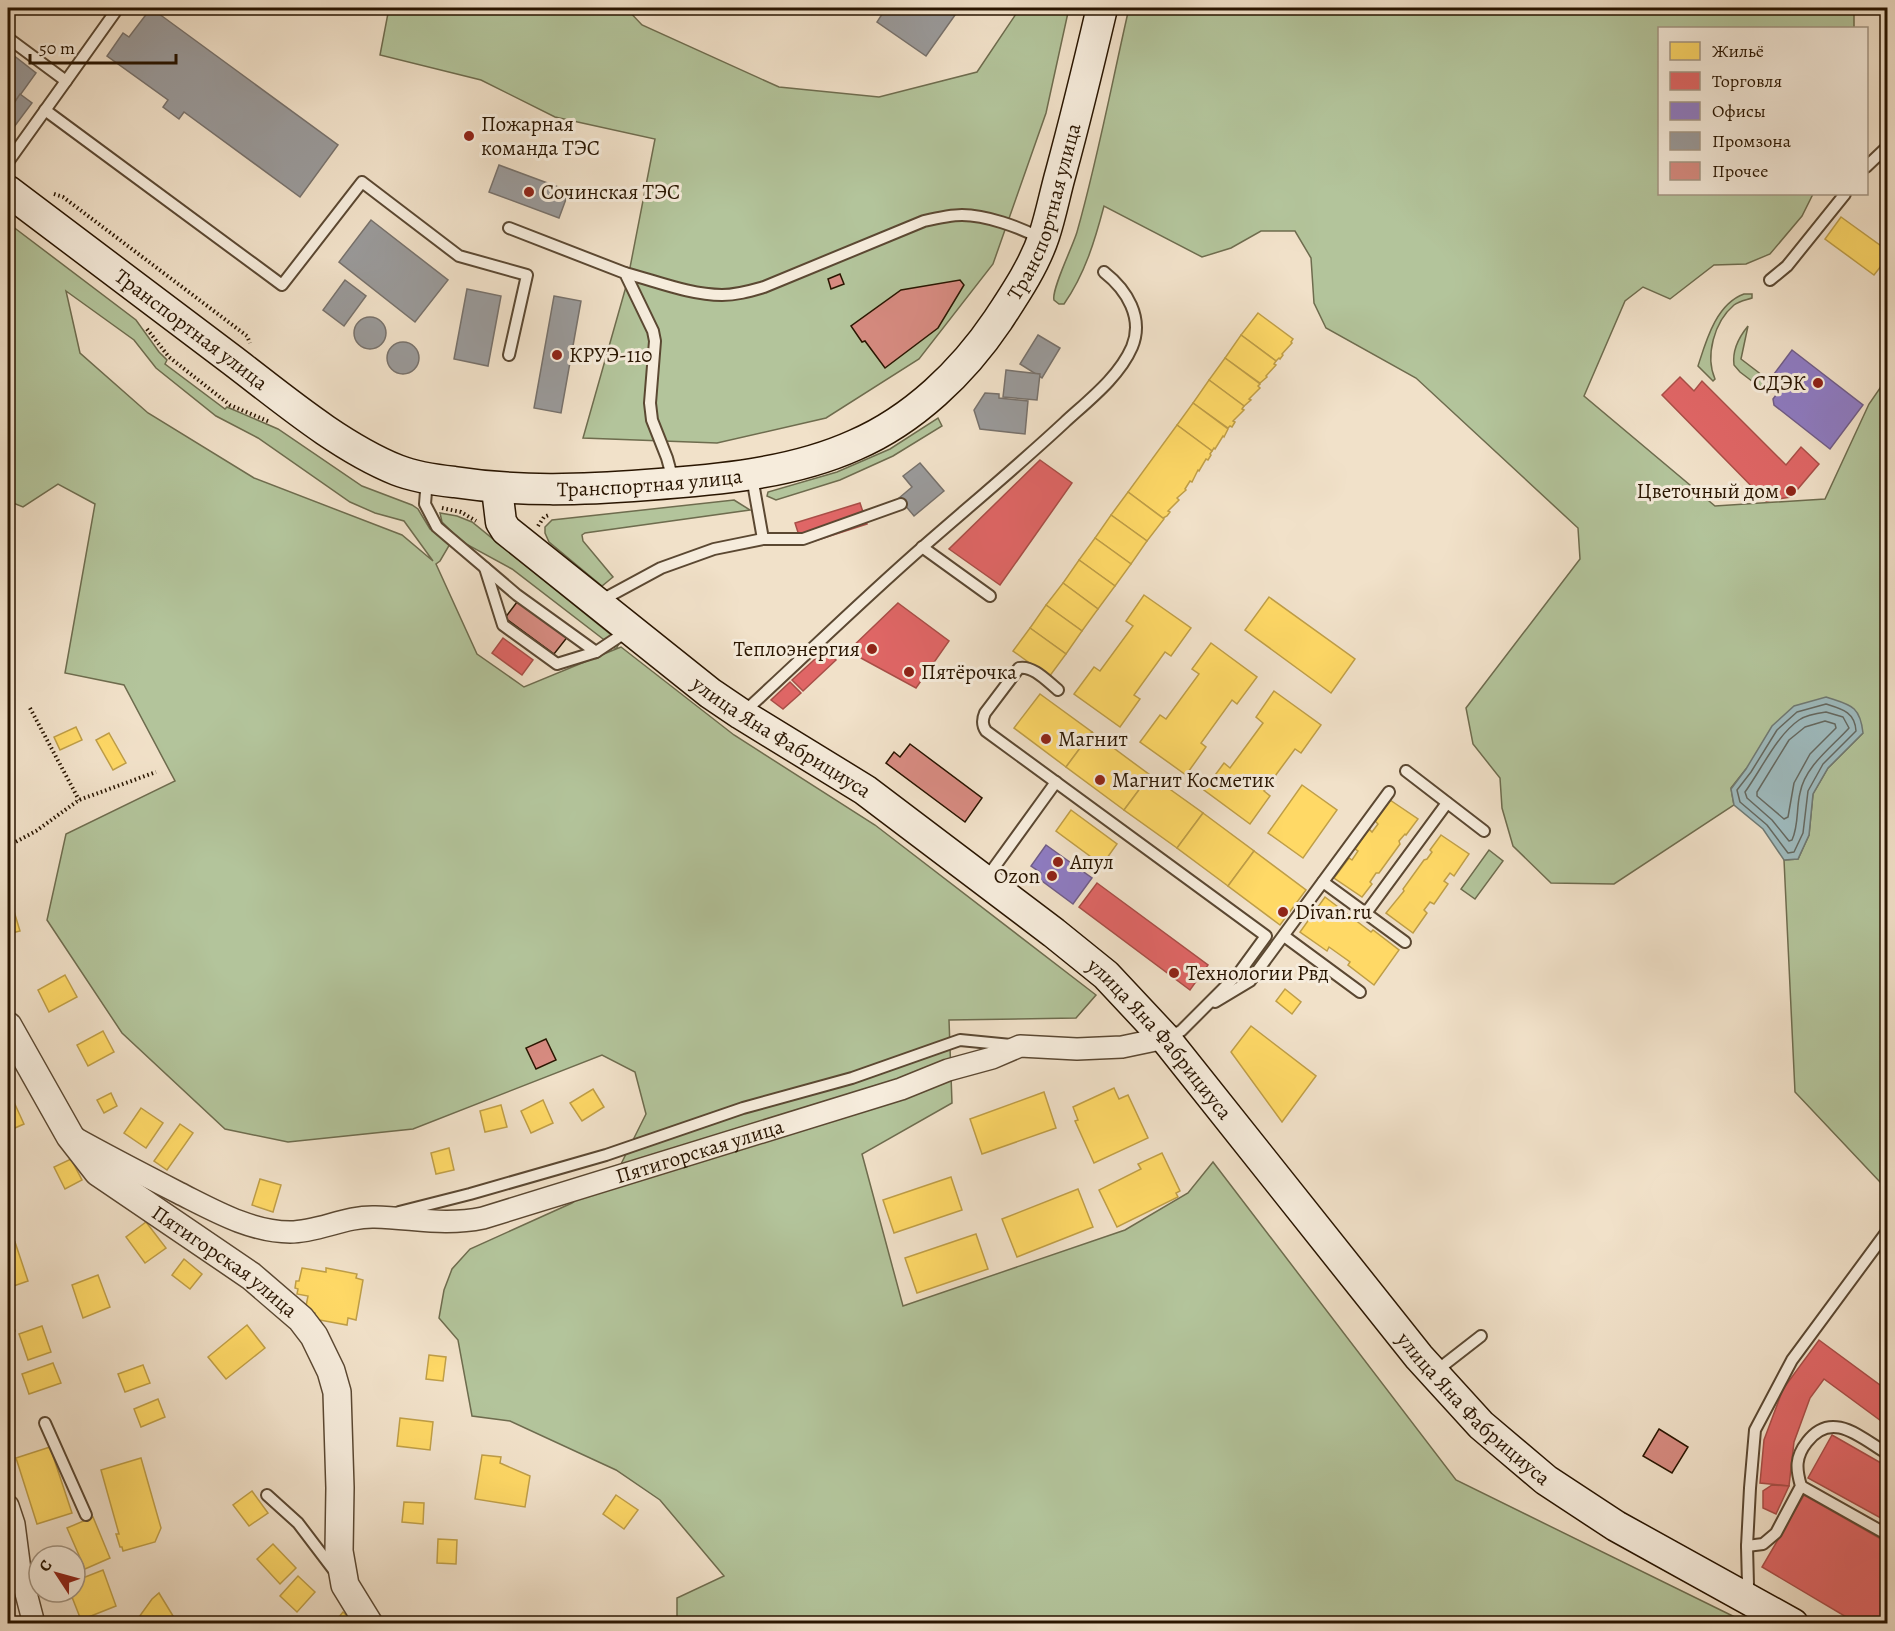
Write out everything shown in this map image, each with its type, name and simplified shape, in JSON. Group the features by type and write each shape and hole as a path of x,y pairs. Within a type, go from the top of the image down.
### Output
{"main road":[{"name":"Транспортная улица","path":"8,191 292,406 367,456 400,471 427,478 497,489 554,490 674,483 751,473 802,464 855,445 894,424 927,399 959,369 986,338 1017,291 1043,239 1102,8"},
{"name":"улица Яна Фабрициуса","path":"497,489 501,522 506,530 710,693 865,790 1106,975 1165,1038 1434,1373 1481,1425 1546,1480 1616,1526 1793,1623"}],"street":[{"name":"Пятигорская улица","path":"8,1026 70,1136 98,1172 251,1276 302,1319 314,1336 331,1371 337,1392 339,1551 345,1585 369,1623"},
{"name":"Пятигорская улица","path":"70,1136 216,1211 250,1225 288,1232 304,1231 354,1218 374,1217 450,1223 483,1218 901,1089 948,1070 992,1058 1020,1046 1077,1049 1122,1047 1165,1038"},
{"path":"8,1506 14,1524 20,1570 34,1623"}],"lane":[{"path":"8,162 118,8"},
{"path":"8,38 66,81"},
{"path":"45,110 282,285 362,182 459,256 527,275 509,355"},
{"path":"1868,165 1887,146"},
{"path":"1770,280 1787,266 1844,195"},
{"path":"508,228 625,273 694,291 720,295 743,293 764,287 924,221 963,215 1023,229 1043,239"},
{"path":"741,714 922,548 1101,389 1120,367 1132,346 1136,330 1135,312 1117,282 1104,272"},
{"path":"625,273 653,331 655,340 650,403 652,420 674,483"},
{"path":"751,473 763,539"},
{"path":"427,478 425,504 437,527 517,595 596,652"},
{"path":"597,602 661,568 714,549 763,539 803,539 901,504"},
{"path":"922,548 990,596"},
{"path":"485,568 503,625 557,664 596,652 631,629"},
{"path":"1058,690 1031,670 1024,667 1019,668 985,713 982,720 986,731 1266,936 1239,973 1181,1031 1165,1038"},
{"path":"1406,771 1484,831"},
{"path":"985,880 1056,782"},
{"path":"1202,1010 1250,981 1389,792"},
{"path":"1366,913 1448,803"},
{"path":"1323,882 1405,942"},
{"path":"1284,936 1360,992"},
{"name":"Пятигорская улица","path":"374,1217 470,1194 606,1155 743,1108 852,1078 960,1040 1020,1046"},
{"path":"1743,1595 1748,1585 1747,1546 1755,1430 1791,1360 1887,1230"},
{"path":"1434,1373 1481,1336"},
{"path":"45,1423 86,1515"},
{"path":"1747,1546 1763,1544 1776,1533 1801,1486 1797,1470 1798,1458 1814,1434 1822,1428 1835,1425 1847,1429 1887,1454"},
{"path":"1801,1486 1887,1534"},
{"path":"267,1495 298,1523 345,1585"}],"path":[{"path":"47,191 63,197 210,308 247,336 252,346"},
{"path":"544,517 554,512"},
{"path":"30,708 79,800"},
{"path":"8,846 36,831 79,800 156,772"}],"green space":[{"path":"389,8 626,8 642,25 779,87 879,97 977,72 1020,8 1069,8 1046,113 993,264 919,359 826,418 717,443 583,438 627,283 655,139 555,117 481,80 380,55"},
{"path":"1129,8 1854,8 1854,27 1658,27 1658,195 1812,195 1802,216 1770,254 1746,264 1714,265 1670,299 1643,287 1625,301 1584,396 1715,506 1825,499 1869,404 1887,378 1887,1176 1880,1182 1795,1092 1784,860 1798,859 1809,835 1813,794 1828,768 1863,733 1746,769 1731,788 1734,805 1614,884 1551,883 1513,846 1502,808 1500,778 1473,744 1466,708 1580,559 1578,528 1416,378 1326,328 1314,303 1311,258 1295,231 1261,231 1231,248 1202,257 1104,206 1084,269 1064,304 1059,304 1054,300 1056,287 1075,239"},
{"path":"8,223 136,320 167,360 165,364 225,409 227,407 278,429 362,486 418,509 430,529 450,544 436,564 477,654 524,687 621,647 734,735 875,825 1096,995 1076,1018 949,1020 952,1103 862,1154 903,1306 1125,1230 1188,1193 1213,1162 1456,1480 1747,1623 677,1623 677,1598 724,1576 660,1500 616,1470 510,1421 472,1416 458,1340 439,1318 444,1290 452,1269 470,1249 572,1203 619,1168 646,1114 635,1072 602,1055 413,1129 288,1142 225,1129 122,1033 47,920 66,834 175,781 124,685 65,673 95,504 58,484 23,507 8,501","holes":["66,291 134,340 156,368 216,416 258,438 350,502 375,513 404,521 433,561 402,535 254,478 148,413 80,353"]},
{"path":"1744,294 1752,294 1752,298 1734,305 1727,312 1713,340 1711,360 1715,379 1713,381 1698,366 1705,346 1719,315 1734,299"},
{"path":"1748,326 1741,359 1767,379 1761,388 1734,365 1737,344"},
{"path":"938,418 942,426 893,456 840,480 776,500 767,496 768,492 837,472 890,449"},
{"path":"734,500 750,510 585,533 582,535 583,541 613,577 602,586 549,542 545,533 545,527 552,520"},
{"path":"440,513 472,522 620,642 616,649 512,569 466,544 442,522"},
{"path":"1489,850 1503,861 1475,899 1461,889"}],"water":[{"path":"1826,697 1841,702 1856,711 1863,733 1828,768 1813,794 1809,835 1798,859 1784,860 1763,829 1734,805 1731,789 1772,726 1794,706"}],"building: Жильё":[{"path":"1841,217 1888,251 1888,257 1874,275 1825,239"},
{"path":"1258,313 1293,339 1280,359 1276,361 1241,335"},
{"path":"1241,335 1276,361 1274,364 1276,365 1260,383 1225,358"},
{"path":"1225,358 1260,384 1258,386 1260,388 1244,406 1209,380"},
{"path":"1209,380 1244,406 1242,409 1244,410 1233,421 1235,422 1232,427 1228,428 1193,403"},
{"path":"1193,403 1228,429 1212,451 1177,425"},
{"path":"1177,425 1212,451 1192,482 1190,481 1186,490 1177,498 1179,500 1163,518 1128,492"},
{"path":"1128,492 1164,519 1147,541 1111,515"},
{"path":"1111,515 1147,541 1131,564 1095,538"},
{"path":"1095,538 1131,564 1115,586 1079,560"},
{"path":"1079,560 1115,586 1098,609 1063,583"},
{"path":"1063,583 1098,609 1082,631 1046,605"},
{"path":"1144,595 1191,628 1171,656 1165,652 1134,695 1140,699 1120,727 1074,694 1094,667 1100,671 1133,626 1126,621"},
{"path":"1269,597 1355,659 1331,693 1245,630"},
{"path":"1046,605 1082,631 1066,654 1030,628"},
{"path":"1030,628 1066,654 1049,677 1013,651"},
{"path":"1211,643 1257,677 1237,704 1232,700 1201,743 1206,747 1186,775 1140,742 1160,715 1166,719 1199,674 1192,669"},
{"path":"1274,691 1321,725 1301,753 1295,749 1264,791 1270,796 1250,824 1204,790 1224,763 1230,768 1263,723 1256,717"},
{"path":"1040,694 1092,732 1066,767 1014,728"},
{"path":"76,727 82,740 60,750 54,737"},
{"path":"1092,732 1150,775 1124,810 1066,767"},
{"path":"109,733 126,763 113,770 96,740"},
{"path":"1150,775 1203,813 1177,848 1124,810"},
{"path":"1302,785 1337,810 1303,858 1268,833"},
{"path":"1390,800 1418,819 1399,841 1400,844 1379,873 1376,873 1370,882 1372,884 1362,897 1334,878 1349,858 1352,860 1358,851 1355,849 1369,829 1372,832 1378,824 1375,821"},
{"path":"1071,810 1117,844 1102,865 1056,831"},
{"path":"1203,813 1254,851 1228,886 1177,848"},
{"path":"1441,835 1469,854 1454,876 1450,873 1444,881 1448,884 1434,904 1430,902 1424,910 1427,913 1413,933 1386,913 1432,852 1430,850"},
{"path":"1254,851 1306,890 1280,925 1228,886"},
{"path":"1325,897 1399,950 1374,985 1348,965 1350,962 1329,947 1327,951 1300,932"},
{"path":"13,908 20,931 8,934 8,910"},
{"path":"65,975 77,997 49,1012 38,990"},
{"path":"1285,989 1301,1002 1292,1014 1276,1001"},
{"path":"1251,1026 1316,1076 1282,1122 1231,1052"},
{"path":"103,1031 114,1052 88,1066 77,1045"},
{"path":"1114,1088 1119,1099 1128,1095 1148,1138 1094,1163 1075,1121 1078,1120 1073,1107"},
{"path":"593,1089 604,1107 582,1121 570,1103"},
{"path":"1044,1092 1056,1128 982,1154 970,1119"},
{"path":"111,1093 117,1106 104,1113 97,1100"},
{"path":"13,1100 24,1124 8,1131 8,1103"},
{"path":"543,1100 553,1123 531,1133 521,1111"},
{"path":"501,1105 507,1127 485,1132 480,1111"},
{"path":"141,1108 163,1123 146,1148 124,1133"},
{"path":"180,1124 193,1133 167,1170 154,1161"},
{"path":"449,1148 454,1170 436,1174 431,1153"},
{"path":"1162,1153 1180,1191 1176,1193 1178,1197 1117,1227 1099,1190 1141,1169 1138,1164"},
{"path":"71,1159 82,1180 65,1189 54,1167"},
{"path":"951,1177 962,1210 894,1233 883,1200"},
{"path":"260,1179 281,1185 273,1212 252,1205"},
{"path":"1078,1189 1093,1227 1017,1257 1002,1219"},
{"path":"146,1222 166,1248 145,1263 126,1237"},
{"path":"976,1234 988,1269 917,1293 905,1258"},
{"path":"15,1242 28,1281 8,1288 8,1245"},
{"path":"184,1259 202,1274 190,1289 172,1275"},
{"path":"302,1268 326,1272 326,1268 357,1274 356,1278 363,1280 356,1320 348,1318 347,1325 314,1319 315,1313 305,1311 308,1296 297,1294 298,1289 295,1288"},
{"path":"98,1275 110,1307 83,1318 72,1285"},
{"path":"8,1311 15,1331 8,1333"},
{"path":"247,1325 265,1348 226,1379 208,1357"},
{"path":"42,1326 51,1352 28,1360 19,1334"},
{"path":"429,1355 446,1357 443,1381 426,1379"},
{"path":"53,1363 61,1383 29,1394 22,1374"},
{"path":"143,1365 150,1383 125,1392 118,1374"},
{"path":"158,1399 165,1417 141,1427 134,1409"},
{"path":"400,1418 433,1422 430,1450 397,1446"},
{"path":"50,1447 72,1513 37,1524 16,1458"},
{"path":"482,1455 501,1457 500,1463 530,1476 525,1507 475,1499"},
{"path":"141,1458 161,1528 155,1542 123,1551 116,1534 119,1534 101,1470"},
{"path":"252,1491 268,1513 249,1526 233,1505"},
{"path":"616,1495 638,1510 624,1529 603,1514"},
{"path":"404,1502 424,1503 423,1524 402,1522"},
{"path":"93,1517 110,1558 87,1568 87,1544 74,1544 67,1528"},
{"path":"438,1539 457,1540 456,1564 437,1563"},
{"path":"273,1544 296,1568 280,1584 257,1559"},
{"path":"103,1570 116,1606 81,1620 75,1604 87,1604 87,1576"},
{"path":"298,1576 315,1592 297,1612 280,1596"},
{"path":"159,1593 178,1624 134,1624 152,1599"},
{"path":"343,1612 356,1624 333,1624"}],"building: Торговля":[{"path":"1680,377 1694,391 1702,381 1786,465 1801,447 1819,464 1791,497 1766,501 1662,395"},
{"path":"1040,460 1072,483 1000,585 949,549"},
{"path":"860,503 867,524 802,545 795,523"},
{"path":"898,603 949,641 916,688 848,651"},
{"path":"503,638 533,660 522,675 492,653"},
{"path":"826,649 836,660 803,691 792,680"},
{"path":"790,682 801,693 783,709 771,700"},
{"path":"1097,883 1208,965 1190,990 1079,907"},
{"path":"1819,1340 1888,1391 1888,1426 1824,1379 1810,1398 1794,1442 1789,1486 1760,1483 1764,1440 1783,1389"},
{"path":"1832,1435 1888,1467 1888,1522 1808,1478"},
{"path":"1772,1485 1789,1486 1776,1514 1763,1508 1763,1491"},
{"path":"1804,1495 1888,1543 1888,1624 1858,1624 1762,1567"}],"building: Офисы":[{"path":"1792,350 1863,405 1830,449 1774,405 1773,399 1780,390 1768,382"},
{"path":"1046,845 1092,878 1073,904 1038,878 1041,873 1031,866"}],"building: Промзона":[{"path":"151,8 338,145 300,197 184,112 179,119 163,107 168,100 107,56 123,33 129,37"},
{"path":"886,8 960,8 926,56 877,22"},
{"path":"8,51 36,73 8,112"},
{"path":"20,94 32,103 8,135 8,112"},
{"name":"Сочинская ТЭС","path":"499,165 569,191 559,218 489,192"},
{"path":"371,220 448,280 415,322 339,262"},
{"path":"345,280 366,296 344,326 323,310"},
{"path":"467,289 501,296 488,366 454,359"},
{"name":"КРУЭ-110","path":"554,296 581,301 561,413 534,408"},
{"path":"370,317 382,321 386,333 382,345 370,349 358,345 354,333 358,321"},
{"path":"1038,335 1060,348 1042,378 1020,364"},
{"path":"403,342 415,346 419,358 415,370 403,374 391,370 387,358 391,346"},
{"path":"1006,370 1040,374 1037,400 1003,397"},
{"path":"985,393 999,394 999,398 1028,401 1025,434 980,429 974,410"},
{"path":"920,463 944,491 914,516 899,498 912,487 903,476"}],"building: Прочее":[{"path":"840,274 844,284 831,289 828,279"},
{"path":"960,280 964,285 938,328 885,368 851,326 901,290"},
{"path":"520,598 569,635 554,654 505,618"},
{"path":"910,744 982,798 965,822 886,763 894,752 900,757"},
{"path":"546,1039 556,1060 536,1069 526,1048"},
{"path":"1659,1429 1688,1447 1672,1473 1643,1456"}],"place":[{"name":"Пожарная команда ТЭС","path":"469,136"},
{"name":"Сочинская ТЭС","path":"529,192"},
{"name":"КРУЭ-110","path":"557,355"},
{"name":"СДЭК","path":"1818,383"},
{"name":"Цветочный дом","path":"1791,491"},
{"name":"Теплоэнергия","path":"872,649"},
{"name":"Пятёрочка","path":"909,672"},
{"name":"Магнит","path":"1046,739"},
{"name":"Магнит Косметик","path":"1100,780"},
{"name":"Апул","path":"1058,862"},
{"name":"Ozon","path":"1052,876"},
{"name":"Divan.ru","path":"1283,912"},
{"name":"Технологии Рвд","path":"1174,973"}]}
